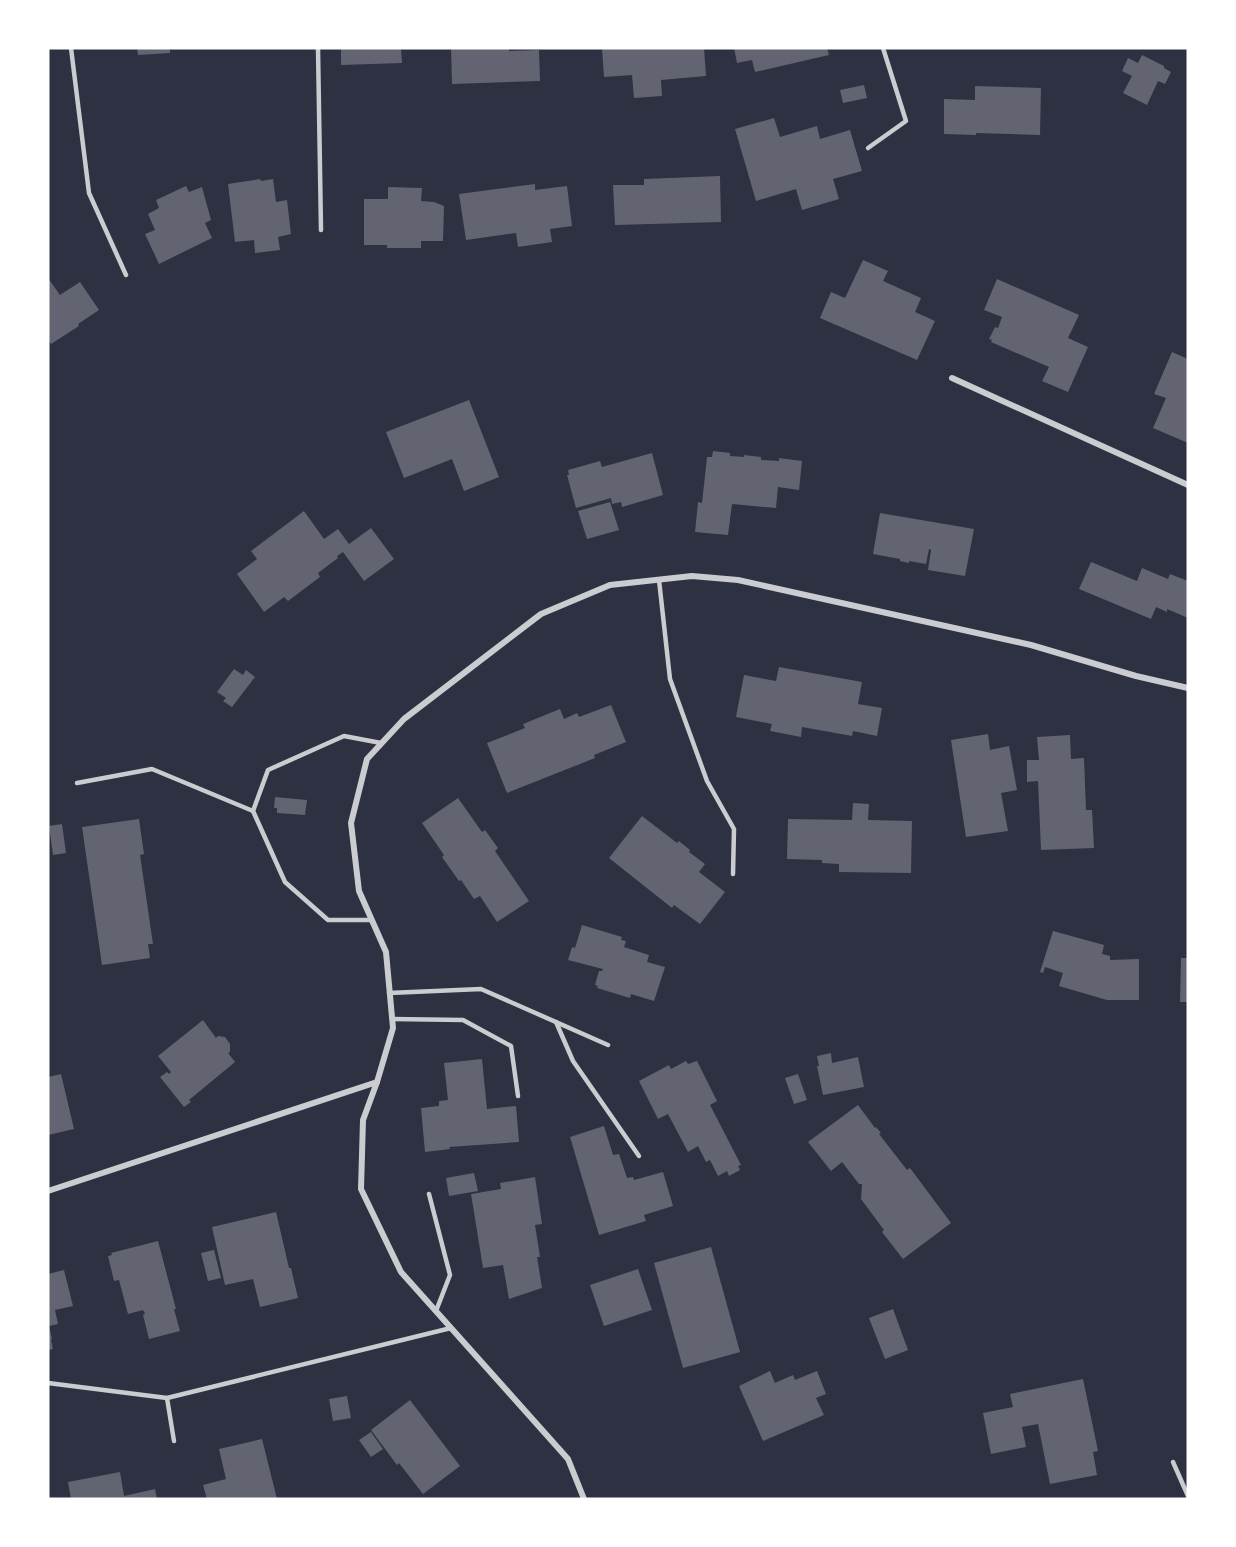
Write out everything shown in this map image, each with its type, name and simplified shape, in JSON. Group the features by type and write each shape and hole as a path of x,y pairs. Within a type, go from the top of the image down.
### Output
{"street":[{"path":"952,378 1188,485"},
{"path":"584,1499 568,1459 400,1272 362,1189 363,1120 393,1028 386,952 359,891 351,823 368,759 404,719 541,614 610,585 692,576 738,580 1030,645 1136,676 1188,688"},
{"path":"48,1191 377,1082"}],"lane":[{"path":"71,48 89,193 126,274"},
{"path":"318,48 321,230"},
{"path":"868,148 906,121 883,48"},
{"path":"659,580 670,679 707,781 734,829 733,874"},
{"path":"253,811 268,770 344,736 381,743"},
{"path":"77,783 152,769 253,811 285,882 328,920 372,920"},
{"path":"389,993 481,989 608,1045"},
{"path":"392,1019 463,1020 511,1046 518,1096"},
{"path":"556,1022 573,1061 639,1156"},
{"path":"429,1194 450,1275 436,1311"},
{"path":"48,1383 167,1398 451,1328"},
{"path":"167,1398 174,1441"},
{"path":"1173,1462 1188,1496"}],"building":[{"path":"137,48 170,48 170,53 138,55"},
{"path":"341,48 401,48 402,63 341,65"},
{"path":"451,48 539,50 540,81 452,84"},
{"path":"602,48 704,48 706,76 661,80 662,96 634,98 632,75 604,77"},
{"path":"734,48 827,48 829,55 755,72 752,60 737,63"},
{"path":"1142,55 1171,72 1165,84 1158,81 1147,105 1123,93 1132,76 1122,71 1128,58 1138,63"},
{"path":"864,85 867,98 843,103 840,90"},
{"path":"975,86 1041,88 1040,135 944,134 944,99 975,100"},
{"path":"774,118 780,137 817,126 820,139 850,130 862,171 833,179 839,199 802,210 796,189 756,201 735,129"},
{"path":"720,176 721,222 615,225 613,185 644,185 644,179"},
{"path":"260,179 261,181 273,179 276,202 287,200 291,234 278,237 280,250 255,253 254,240 235,242 228,184"},
{"path":"535,184 535,190 567,186 572,226 550,229 552,242 518,247 516,233 466,240 459,194"},
{"path":"186,186 189,192 202,187 211,220 205,223 212,238 159,264 145,234 155,230 148,214 159,208 156,200"},
{"path":"388,187 422,188 421,201 444,206 443,241 421,241 421,248 364,245 364,199 388,199"},
{"path":"863,260 888,271 883,281 921,298 915,312 935,321 917,360 820,318 831,292 845,298"},
{"path":"48,278 60,295 80,282 99,310 51,344 48,340"},
{"path":"997,279 1079,315 1068,338 1088,347 1068,392 1042,381 1049,367 991,342 992,340 989,339 995,327 998,328 1002,317 984,310"},
{"path":"1172,352 1188,359 1188,443 1153,428 1166,398 1154,394"},
{"path":"469,400 499,477 464,491 452,459 404,478 386,432"},
{"path":"713,451 730,453 730,456 761,457 761,460 779,461 779,458 802,461 799,490 778,487 776,508 732,504 728,535 695,532 698,502 702,503 707,457 712,457"},
{"path":"652,453 663,495 622,507 621,502 612,504 611,498 576,508 567,475 569,475 568,470 600,461 602,467"},
{"path":"610,502 619,530 587,539 578,511"},
{"path":"304,511 324,539 338,529 349,544 371,528 394,559 364,581 343,552 318,573 320,577 288,601 284,597 264,612 237,574 257,559 251,551"},
{"path":"880,513 974,529 965,576 928,570 931,550 929,549 926,564 909,561 909,563 873,554"},
{"path":"1091,562 1137,581 1142,568 1168,579 1170,574 1188,581 1188,618 1156,607 1151,619 1079,589"},
{"path":"779,667 862,682 858,704 882,708 877,736 853,731 852,736 802,727 801,737 770,731 772,724 736,717 744,675 776,681"},
{"path":"234,669 243,675 246,670 255,677 232,707 223,701 226,698 217,692"},
{"path":"611,705 626,742 594,755 595,758 507,793 487,743 525,728 523,724 560,709 564,719 577,713 579,717"},
{"path":"988,734 990,750 1009,746 1017,790 1001,793 1008,831 966,837 951,740"},
{"path":"1070,735 1071,759 1084,758 1086,810 1092,810 1094,848 1041,850 1038,781 1027,782 1027,760 1039,760 1037,737"},
{"path":"275,797 307,800 305,815 277,813 277,808 274,808"},
{"path":"458,798 482,832 485,830 498,848 495,851 529,901 497,922 480,896 474,899 461,880 459,881 422,823"},
{"path":"853,803 869,804 868,820 912,821 911,873 839,872 839,864 822,863 822,860 787,859 788,819 852,820"},
{"path":"642,816 677,843 679,841 690,850 689,852 705,864 699,872 725,892 700,924 674,905 672,908 609,858"},
{"path":"139,819 144,854 140,855 153,944 148,944 150,958 102,965 82,827"},
{"path":"62,824 66,853 53,855 49,826"},
{"path":"582,925 622,937 621,940 626,941 624,947 649,955 647,962 665,967 654,1001 631,994 630,998 597,988 598,986 595,985 599,971 603,969 568,960 572,947 575,948"},
{"path":"1053,931 1104,945 1102,954 1110,956 1110,960 1139,959 1139,1000 1107,1000 1059,986 1063,973 1045,967 1043,973 1040,972"},
{"path":"1181,958 1188,958 1188,1002 1180,1002"},
{"path":"203,1020 216,1038 225,1037 230,1044 228,1053 235,1062 189,1100 191,1102 184,1107 160,1077 171,1072 158,1056"},
{"path":"831,1053 832,1063 858,1057 864,1087 823,1095 817,1056"},
{"path":"482,1059 487,1109 516,1106 519,1142 449,1147 450,1149 425,1152 421,1108 439,1106 439,1101 448,1100 444,1063"},
{"path":"686,1061 688,1064 697,1061 717,1101 710,1105 741,1165 738,1166 740,1170 729,1176 727,1171 718,1176 710,1160 706,1162 698,1146 688,1152 668,1114 658,1119 639,1081 669,1065 671,1069"},
{"path":"61,1074 74,1129 48,1135 48,1077"},
{"path":"798,1074 807,1100 794,1104 785,1078"},
{"path":"858,1105 907,1170 910,1168 951,1223 903,1259 861,1199 862,1184 859,1184 842,1162 831,1171 808,1142"},
{"path":"604,1126 613,1155 619,1154 627,1178 633,1177 634,1180 663,1172 673,1206 644,1215 646,1221 599,1235 570,1137"},
{"path":"474,1173 478,1191 449,1196 446,1178"},
{"path":"535,1177 542,1224 535,1225 542,1288 509,1299 503,1265 483,1268 471,1194 501,1189 500,1183"},
{"path":"276,1212 298,1298 260,1307 253,1279 225,1285 212,1227"},
{"path":"158,1241 180,1331 149,1339 143,1310 128,1314 119,1280 114,1281 108,1256 112,1255 111,1253"},
{"path":"711,1247 740,1352 683,1368 654,1263"},
{"path":"214,1250 221,1278 208,1281 201,1253"},
{"path":"638,1269 652,1310 604,1326 590,1285"},
{"path":"64,1270 73,1306 55,1310 58,1324 49,1326 53,1349 48,1350 48,1274"},
{"path":"893,1309 908,1350 885,1359 869,1318"},
{"path":"770,1371 775,1383 793,1375 795,1380 817,1371 826,1394 816,1398 824,1415 763,1441 739,1386"},
{"path":"1083,1379 1098,1451 1093,1452 1097,1475 1050,1484 1038,1424 1022,1427 1026,1447 991,1454 983,1413 1013,1407 1010,1394"},
{"path":"347,1396 351,1418 333,1421 329,1399"},
{"path":"410,1400 460,1466 423,1494 399,1463 397,1465 371,1430"},
{"path":"371,1432 383,1449 371,1457 359,1440"},
{"path":"262,1439 277,1499 207,1499 203,1485 226,1479 219,1449"},
{"path":"120,1472 124,1496 155,1489 157,1499 71,1499 68,1482"}]}
